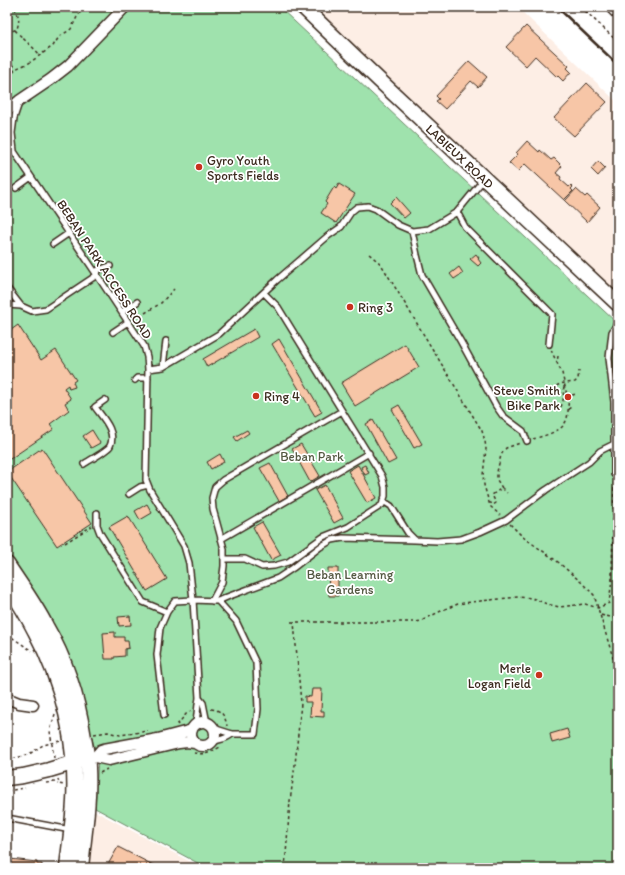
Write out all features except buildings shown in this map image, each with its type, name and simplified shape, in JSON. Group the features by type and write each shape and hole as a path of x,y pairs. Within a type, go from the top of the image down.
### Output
{"main road":[{"name":"LABIEUX ROAD","path":"303,7 618,304"},
{"path":"614,7 618,11"},
{"path":"7,564 47,626 59,650 76,700 91,758 88,767 88,791 81,868"},
{"path":"7,584 22,607 44,649 57,683 69,728 73,762 74,801 67,868"},
{"path":"7,778 49,770 91,758"}],"street":[{"path":"7,111 68,66 125,7"},
{"path":"7,698 19,703 33,705"},
{"path":"204,722 210,725 215,735 212,742 205,746 187,742 109,760 91,758 104,749 158,740 204,722"},
{"path":"194,727 192,738 195,743"}],"lane":[{"path":"14,152 12,133 14,118 19,101"},
{"name":"BEBAN PARK ACCESS ROAD","path":"7,141 144,346 148,369 146,480 150,490 184,546 189,563 193,600 199,698 194,727"},
{"path":"16,188 31,177"},
{"path":"148,369 163,367 219,334 328,236 341,227 351,212 357,207 368,206 376,209 398,225 412,231 429,229 456,212 484,179"},
{"path":"456,212 465,227 552,314 549,344"},
{"path":"412,231 422,275 496,406 503,416 523,431 527,441"},
{"path":"53,244 69,233"},
{"path":"7,305 21,306 32,311 46,309 97,275 98,270 110,266"},
{"path":"7,288 21,306"},
{"path":"224,559 245,559 262,567 274,566 288,562 323,537 348,527 374,511 382,505 385,496 385,487 382,476 278,307 264,293"},
{"path":"122,312 137,302"},
{"path":"113,332 128,322"},
{"path":"616,474 614,402 609,358 612,332 618,322"},
{"path":"163,367 166,341"},
{"path":"135,380 137,378 148,378"},
{"path":"84,464 106,450 110,445 112,437 111,431 95,407 105,400"},
{"path":"215,601 222,582 224,549 213,509 212,498 215,487 222,480 342,411"},
{"path":"164,715 157,655 160,628 167,612 175,601 215,601 278,578 332,540 343,538 437,541 461,539 506,520 546,490 588,462 600,451 614,444"},
{"path":"221,539 368,453"},
{"path":"129,494 140,487 148,485"},
{"path":"383,501 391,506 408,533 415,540"},
{"path":"97,513 100,533 143,602 167,612"},
{"path":"210,725 232,734 254,734 258,709 256,663 236,621 215,601"},
{"name":"BEBAN PARK ACCESS ROAD","path":"199,698 203,703 210,725"},
{"path":"212,742 227,738 232,734"},
{"path":"7,818 71,830"}],"path":[{"path":"7,33 16,30 19,23 19,15 14,7"},
{"path":"7,94 9,93 8,89 10,80 15,70 29,63 40,55 52,46 59,37 71,29 83,7"},
{"path":"581,7 618,42"},
{"path":"16,30 22,38 40,55"},
{"path":"7,62 12,64 15,70"},
{"path":"369,254 381,264 482,431 486,449 483,480 490,506 523,537 558,562 594,595 618,674"},
{"path":"145,313 160,303 174,289"},
{"path":"549,344 562,373 568,400"},
{"path":"557,363 558,356"},
{"path":"552,390 559,384 575,382 578,379 579,372"},
{"path":"561,407 563,401 564,383"},
{"path":"569,412 571,405"},
{"path":"291,622 416,622 458,604 478,600 518,596 532,598 559,607 585,604 598,608 609,602 612,579 616,474"},
{"path":"489,503 493,505 496,503 492,495 502,488 507,493"},
{"path":"64,543 94,524"},
{"path":"601,615 606,617 614,617 618,624"},
{"path":"284,868 301,703 294,622"},
{"path":"7,634 34,652"},
{"path":"53,752 50,731 55,714 54,708"},
{"path":"210,709 222,713 225,717 227,727"},
{"path":"177,725 186,713 192,711"},
{"path":"93,735 108,732 120,735 153,730"},
{"path":"100,733 100,738"},
{"path":"7,760 24,756 43,745 61,741"},
{"path":"58,778 59,784"},
{"path":"43,784 54,782 62,785 66,784"},
{"path":"7,791 30,786"}],"shaded area":[{"path":"312,7 517,7 618,103 618,296"},
{"path":"95,811 202,868 88,868"}],"green space":[{"name":"Beban Park","path":"7,7 279,7 618,324 618,868 207,868 95,808 98,758 74,683 37,597 7,553"}],"railway":[{"path":"557,7 618,65"}],"place":[{"name":"Gyro Youth Sports Fields","path":"199,167"},
{"name":"Ring 3","path":"350,307"},
{"name":"Ring 4","path":"256,396"},
{"name":"Steve Smith Bike Park","path":"568,397"},
{"name":"Merle Logan Field","path":"539,675"}],"park label":[{"name":"Beban Learning Gardens","path":"350,582"}]}
